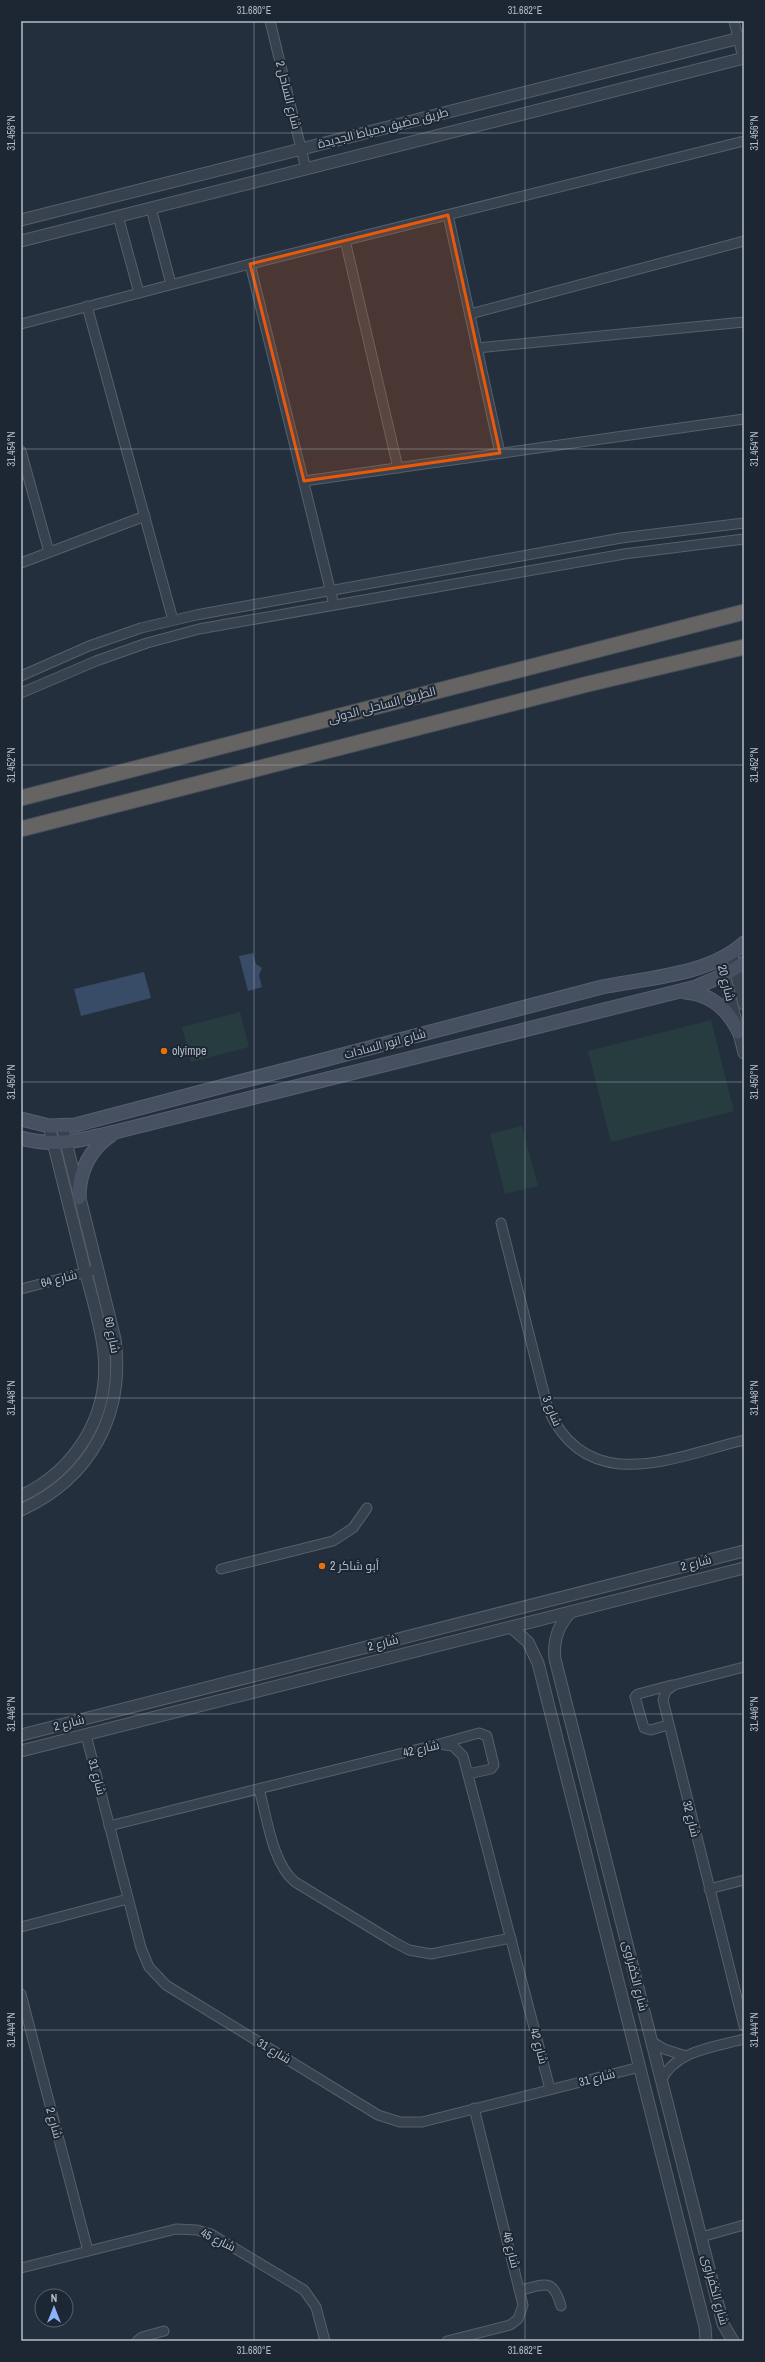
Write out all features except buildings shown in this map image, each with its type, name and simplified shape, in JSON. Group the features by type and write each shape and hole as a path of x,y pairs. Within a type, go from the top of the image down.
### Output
{"highway":[{"name":"الطريق الساحلى الدولى","path":"21,798 744,612"},
{"path":"21,829 588,684 744,646"}],"main road":[{"name":"شارع انور السادات","path":"21,1119 55,1126 75,1125 602,987 685,971 725,955 744,943"},
{"name":"شارع انور السادات","path":"21,1138 60,1143 119,1131 677,992 706,984 734,969"},
{"path":"677,992 703,996 718,1004 730,1017 739,1032"},
{"path":"80,1198 81,1175 91,1154 103,1140 119,1131"}],"street":[{"name":"شارع الساحل 2","path":"270,21 306,169"},
{"path":"734,21 741,37 743,58"},
{"name":"طريق مضيق دمياط الجديدة","path":"21,220 741,37"},
{"name":"طريق مضيق دمياط الجديدة","path":"21,241 743,58"},
{"path":"21,324 250,264 744,141"},
{"path":"151,208 171,284"},
{"path":"448,215 500,453"},
{"path":"118,216 139,293"},
{"path":"345,240 398,468"},
{"path":"470,314 744,241"},
{"path":"250,264 334,605"},
{"path":"87,306 173,620"},
{"path":"477,348 744,322"},
{"path":"304,481 744,419"},
{"path":"21,451 49,552"},
{"path":"21,563 145,516"},
{"path":"21,676 89,646 141,628 173,620 622,538 744,522"},
{"path":"21,693 96,661 147,642 199,629 624,554 744,539"},
{"name":"شارع 20","path":"725,955 734,969 744,1004"},
{"name":"شارع 20","path":"734,969 739,1032 744,1053"},
{"name":"شارع 60","path":"21,1510 43,1499 72,1476 95,1446 110,1412 116,1388 116,1351 80,1198 55,1126"},
{"name":"شارع 60","path":"21,1496 48,1481 73,1457 92,1428 101,1403 105,1378 104,1353 60,1143"},
{"name":"شارع 3","path":"501,1223 548,1409 557,1426 570,1441 595,1458 612,1464 631,1466 744,1440"},
{"name":"شارع 64","path":"21,1289 97,1270"},
{"path":"221,1569 333,1541 353,1528 367,1508"},
{"name":"شارع 2","path":"21,1735 744,1551"},
{"path":"705,1561 709,1577"},
{"name":"شارع 2","path":"21,1751 744,1568"},
{"name":"شارع الكفراوى","path":"571,1612 559,1629 554,1650 651,2042 729,2339"},
{"name":"شارع الكفراوى","path":"511,1627 528,1642 535,1655 705,2327 706,2341"},
{"path":"364,1648 368,1663"},
{"path":"535,1655 554,1650"},
{"path":"668,1725 651,1730 644,1728 635,1697 638,1694 744,1667"},
{"name":"شارع 32","path":"674,1685 666,1691 663,1700 668,1725 744,2026"},
{"path":"76,1721 71,1730 73,1734 86,1735 96,1724 90,1718"},
{"path":"439,1744 479,1732 487,1736 494,1765 490,1769 468,1774"},
{"name":"شارع 31","path":"86,1735 144,1958 154,1974 166,1985 378,2115 400,2122 415,2123 640,2067"},
{"name":"شارع 42","path":"109,1826 439,1744 453,1746 460,1752 468,1774 550,2089"},
{"path":"260,1788 279,1860 288,1875 295,1882 394,1942 409,1950 431,1954 511,1938"},
{"path":"709,1889 744,1880"},
{"path":"22,1926 128,1900"},
{"name":"شارع 2","path":"21,1994 88,2251"},
{"path":"661,2081 671,2066 686,2056 744,2039"},
{"path":"651,2042 664,2049 686,2056"},
{"name":"شارع 46","path":"447,2341 514,2322 521,2315 524,2306 474,2108"},
{"path":"701,2237 744,2225"},
{"name":"شارع 45","path":"21,2268 176,2229 197,2230 211,2234 304,2290 316,2307 325,2341"},
{"path":"521,2290 546,2284 551,2285 557,2292 561,2306"},
{"path":"137,2341 142,2337 164,2331"}],"highlighted area":[{"path":"448,215 500,453 304,481 250,264"}],"green space":[{"path":"240,1012 249,1047 191,1062 182,1027"},
{"path":"711,1020 734,1111 611,1142 588,1051"},
{"path":"522,1126 538,1186 505,1194 490,1134"}],"water":[{"path":"253,953 256,964 262,968 259,975 262,987 248,991 239,956"},
{"path":"144,972 151,998 81,1016 74,989"}],"place":[{"name":"olyimpe","path":"164,1051"},
{"name":"أبو شاكر 2","path":"322,1566"}]}
